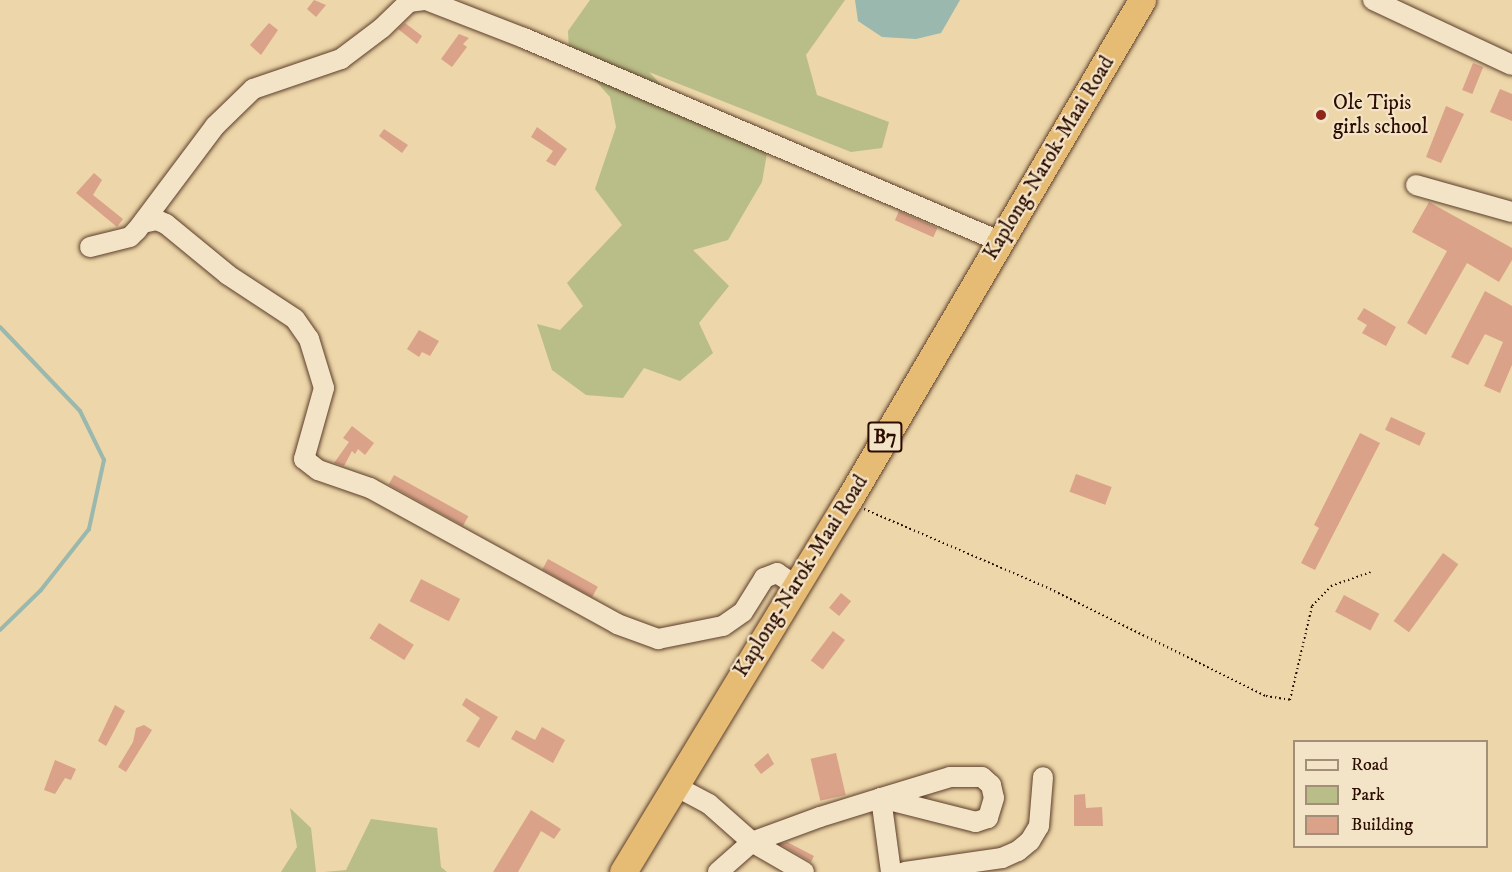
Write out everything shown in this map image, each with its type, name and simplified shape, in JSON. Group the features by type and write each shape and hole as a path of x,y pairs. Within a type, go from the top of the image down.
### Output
{"highway":[{"name":"Kaplong-Narok-Maai Road","path":"623,872 677,787 795,585 848,501 1142,0"}],"street":[{"path":"90,247 130,237 143,223 214,126 253,89 341,59 382,28 409,2 426,0 524,38 999,242"},
{"path":"1373,0 1512,65"},
{"path":"1416,184 1512,212"},
{"path":"143,223 157,220 166,224 228,275 299,326 309,339 324,387 304,459 318,470 370,488 617,624 657,639 723,626 743,612 764,578 777,573 795,585"},
{"path":"718,872 752,842 881,798 966,774 982,777 991,785 994,798 988,818 976,822 881,798"},
{"path":"913,871 1011,863 1030,841 1039,826 1043,777"},
{"path":"677,787 722,813 752,842 804,872"},
{"path":"881,798 891,872"}],"path":[{"path":"848,501 1046,587 1266,696 1290,700 1312,606 1330,586 1371,572"}],"green space":[{"path":"590,0 845,0 806,55 817,95 889,122 882,148 851,152 649,72 670,94 770,136 762,182 728,240 693,250 729,286 699,323 713,353 680,381 644,368 623,398 586,395 552,370 537,324 560,330 583,306 567,283 622,225 595,189 616,127 610,97 569,51 568,31"},
{"path":"290,808 311,828 316,872 281,872 297,847"},
{"path":"371,819 437,828 441,867 447,872 324,872 346,870"}],"water":[{"path":"855,0 960,0 941,33 916,39 882,37 858,21"}],"building":[{"path":"314,0 326,5 316,17 307,9"},
{"path":"269,23 278,30 261,55 250,45"},
{"path":"405,23 422,36 417,44 398,29"},
{"path":"459,34 469,38 463,44 467,47 452,67 441,59"},
{"path":"1473,63 1483,67 1472,94 1462,90"},
{"path":"1500,89 1512,94 1512,121 1490,112"},
{"path":"1446,106 1464,114 1441,163 1426,157"},
{"path":"537,127 567,149 555,166 546,161 553,151 531,137"},
{"path":"384,129 408,145 402,153 379,136"},
{"path":"94,173 102,180 93,195 123,219 117,227 76,193"},
{"path":"1429,202 1512,248 1512,260 1499,282 1467,263 1426,335 1407,323 1447,251 1412,232"},
{"path":"899,211 937,228 933,237 895,220"},
{"path":"1485,291 1512,306 1512,365 1500,393 1484,386 1503,342 1485,334 1468,365 1451,357"},
{"path":"1364,308 1396,327 1386,346 1362,333 1367,325 1357,319"},
{"path":"419,330 439,341 430,356 422,352 419,357 407,349"},
{"path":"1391,417 1425,433 1420,446 1385,430"},
{"path":"352,426 374,443 365,455 358,449 355,454 352,451 344,466 334,463 349,442 343,438"},
{"path":"1360,433 1380,443 1315,570 1301,563 1319,528 1314,525"},
{"path":"1076,474 1112,487 1105,505 1070,492"},
{"path":"394,475 468,516 463,526 389,485"},
{"path":"1443,553 1458,564 1409,632 1394,621"},
{"path":"548,559 598,587 592,597 542,569"},
{"path":"421,579 460,599 449,621 410,601"},
{"path":"841,593 851,601 839,616 829,608"},
{"path":"1344,595 1379,614 1370,631 1335,612"},
{"path":"379,623 414,645 404,660 369,638"},
{"path":"833,631 845,640 823,670 811,661"},
{"path":"466,698 498,717 479,748 466,741 480,718 462,705"},
{"path":"115,705 125,711 106,746 98,741"},
{"path":"144,725 152,730 126,772 118,767 133,742 136,728"},
{"path":"542,727 565,740 553,763 511,739 516,730 535,740"},
{"path":"768,753 774,764 761,774 754,765"},
{"path":"836,753 846,795 820,801 811,759"},
{"path":"55,760 76,769 71,780 65,778 55,794 44,790"},
{"path":"1085,794 1086,808 1102,807 1103,826 1074,826 1074,795"},
{"path":"531,810 561,829 554,839 541,831 518,872 493,872"},
{"path":"787,842 814,856 811,862 780,844"}],"waterway":[{"path":"0,327 80,411 104,460 89,529 41,590 0,630"}],"place":[{"name":"Ole Tipis girls school","path":"1321,115"}]}
